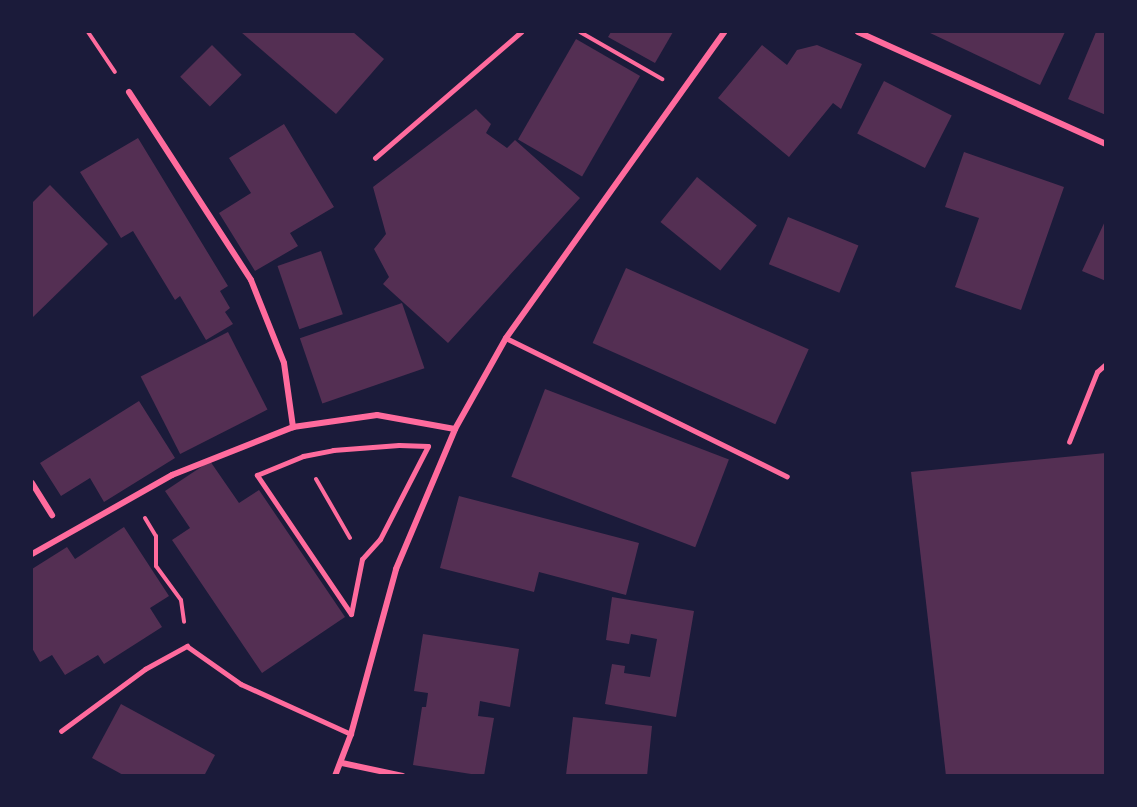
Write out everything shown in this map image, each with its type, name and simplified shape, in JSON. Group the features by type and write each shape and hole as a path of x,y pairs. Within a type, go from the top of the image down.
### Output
{"street":[{"path":"335,776 351,735 396,569 454,429 506,338 724,32"},
{"path":"858,32 1106,144"},
{"path":"129,93 251,280 284,363 293,427"},
{"path":"32,554 171,476 293,427 377,415 454,429"},
{"path":"367,446 428,446 380,539 362,559 351,614 257,475 303,456 367,446"},
{"path":"32,483 52,515"},
{"path":"342,763 403,776"}],"lane":[{"path":"375,158 521,32"},
{"path":"506,338 787,476"},
{"path":"1069,442 1097,372 1106,364"},
{"path":"61,731 145,669 188,646 241,684 351,735"}],"path":[{"path":"88,32 129,93"},
{"path":"580,32 646,68"},
{"path":"303,456 362,559"},
{"path":"144,517 156,536 156,566 181,600"}],"building":[{"path":"241,32 353,32 384,59 336,114"},
{"path":"611,32 673,32 655,63 608,37"},
{"path":"928,32 1065,32 1040,85"},
{"path":"1096,32 1106,32 1106,115 1068,99"},
{"path":"576,39 640,76 582,176 518,139"},
{"path":"212,45 242,75 210,107 180,77"},
{"path":"762,45 787,65 797,50 817,45 862,64 841,109 833,103 789,157 718,98"},
{"path":"884,81 952,116 925,168 857,134"},
{"path":"476,109 491,124 486,133 507,148 515,140 580,198 448,343 383,284 389,277 374,249 386,234 373,187"},
{"path":"284,124 334,207 290,233 298,246 255,271 219,213 251,193 229,158"},
{"path":"138,138 228,286 220,291 230,308 225,312 233,324 206,340 180,296 175,300 133,231 121,238 80,172"},
{"path":"964,152 1064,187 1021,310 955,287 979,218 945,207"},
{"path":"697,177 757,225 720,271 660,222"},
{"path":"50,185 108,244 32,318 32,203"},
{"path":"788,217 858,245 839,293 769,264"},
{"path":"1106,219 1106,281 1082,271"},
{"path":"321,251 343,314 299,329 278,266"},
{"path":"626,268 809,349 775,424 593,343"},
{"path":"402,303 424,368 322,403 300,338"},
{"path":"228,332 267,410 180,454 141,376"},
{"path":"545,389 729,460 695,547 511,477"},
{"path":"139,401 175,458 104,502 90,478 61,496 40,463"},
{"path":"1106,453 1106,776 946,776 911,472"},
{"path":"210,461 239,503 259,490 345,617 262,673 172,540 190,528 165,491"},
{"path":"459,496 639,543 626,595 539,572 534,592 440,568"},
{"path":"124,527 169,596 150,608 162,627 104,664 98,655 65,675 52,655 40,662 32,648 32,569 67,547 75,559"},
{"path":"612,597 694,611 676,717 605,704 612,664 625,666 624,673 650,677 657,639 631,634 629,644 606,640"},
{"path":"423,634 519,649 510,707 480,701 478,716 494,718 484,776 413,765 422,707 426,707 428,693 414,691"},
{"path":"121,704 215,755 204,776 125,776 92,758"},
{"path":"573,717 652,726 647,776 566,775"}]}
